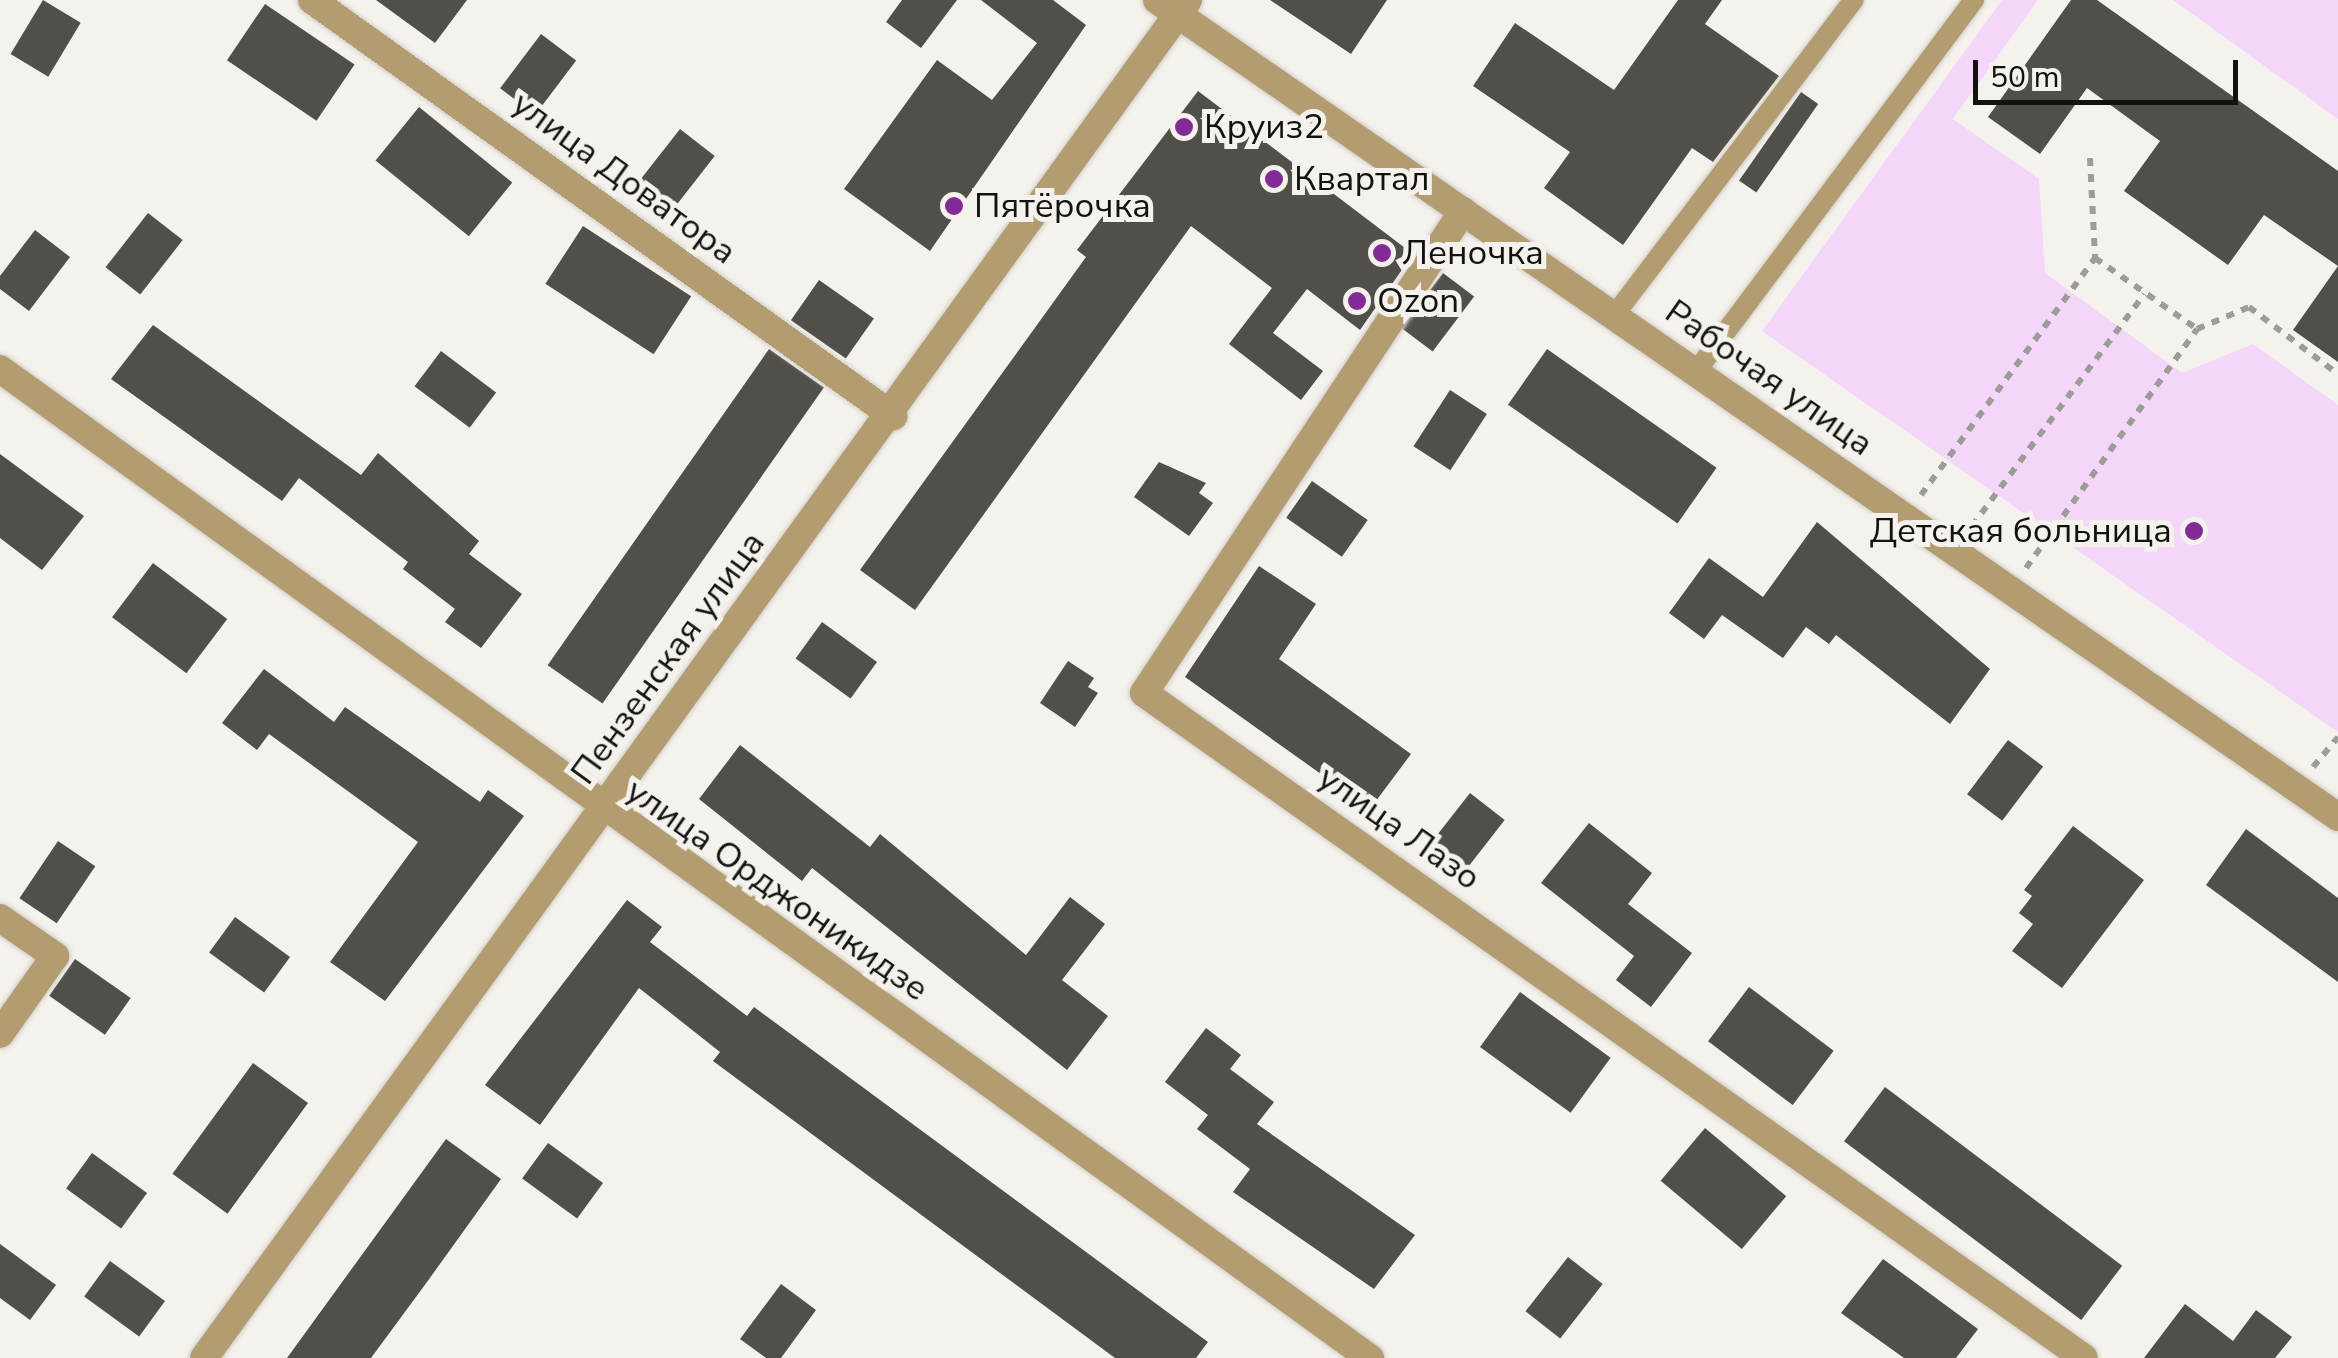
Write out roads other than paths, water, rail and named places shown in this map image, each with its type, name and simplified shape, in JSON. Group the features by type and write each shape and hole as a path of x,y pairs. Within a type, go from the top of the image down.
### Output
{"street":[{"name":"улица Доватора","path":"312,0 893,416"},
{"name":"Пензенская улица","path":"204,1358 893,416 1175,5"},
{"name":"Рабочая улица","path":"1175,5 1613,317 2338,817"},
{"name":"улица Лазо","path":"1463,211 1144,693 2084,1358"},
{"name":"улица Орджоникидзе","path":"0,369 602,812 1370,1358"},
{"path":"0,918 54,956 0,1034"}],"lane":[{"path":"1613,317 1854,0"},
{"path":"1695,373 1974,0"}],"place":[{"name":"Круиз2","path":"1184,127"},
{"name":"Квартал","path":"1274,179"},
{"name":"Пятёрочка","path":"954,206"},
{"name":"Леночка","path":"1382,253"},
{"name":"Ozon","path":"1357,301"},
{"name":"Детская больница","path":"2194,531"}]}
